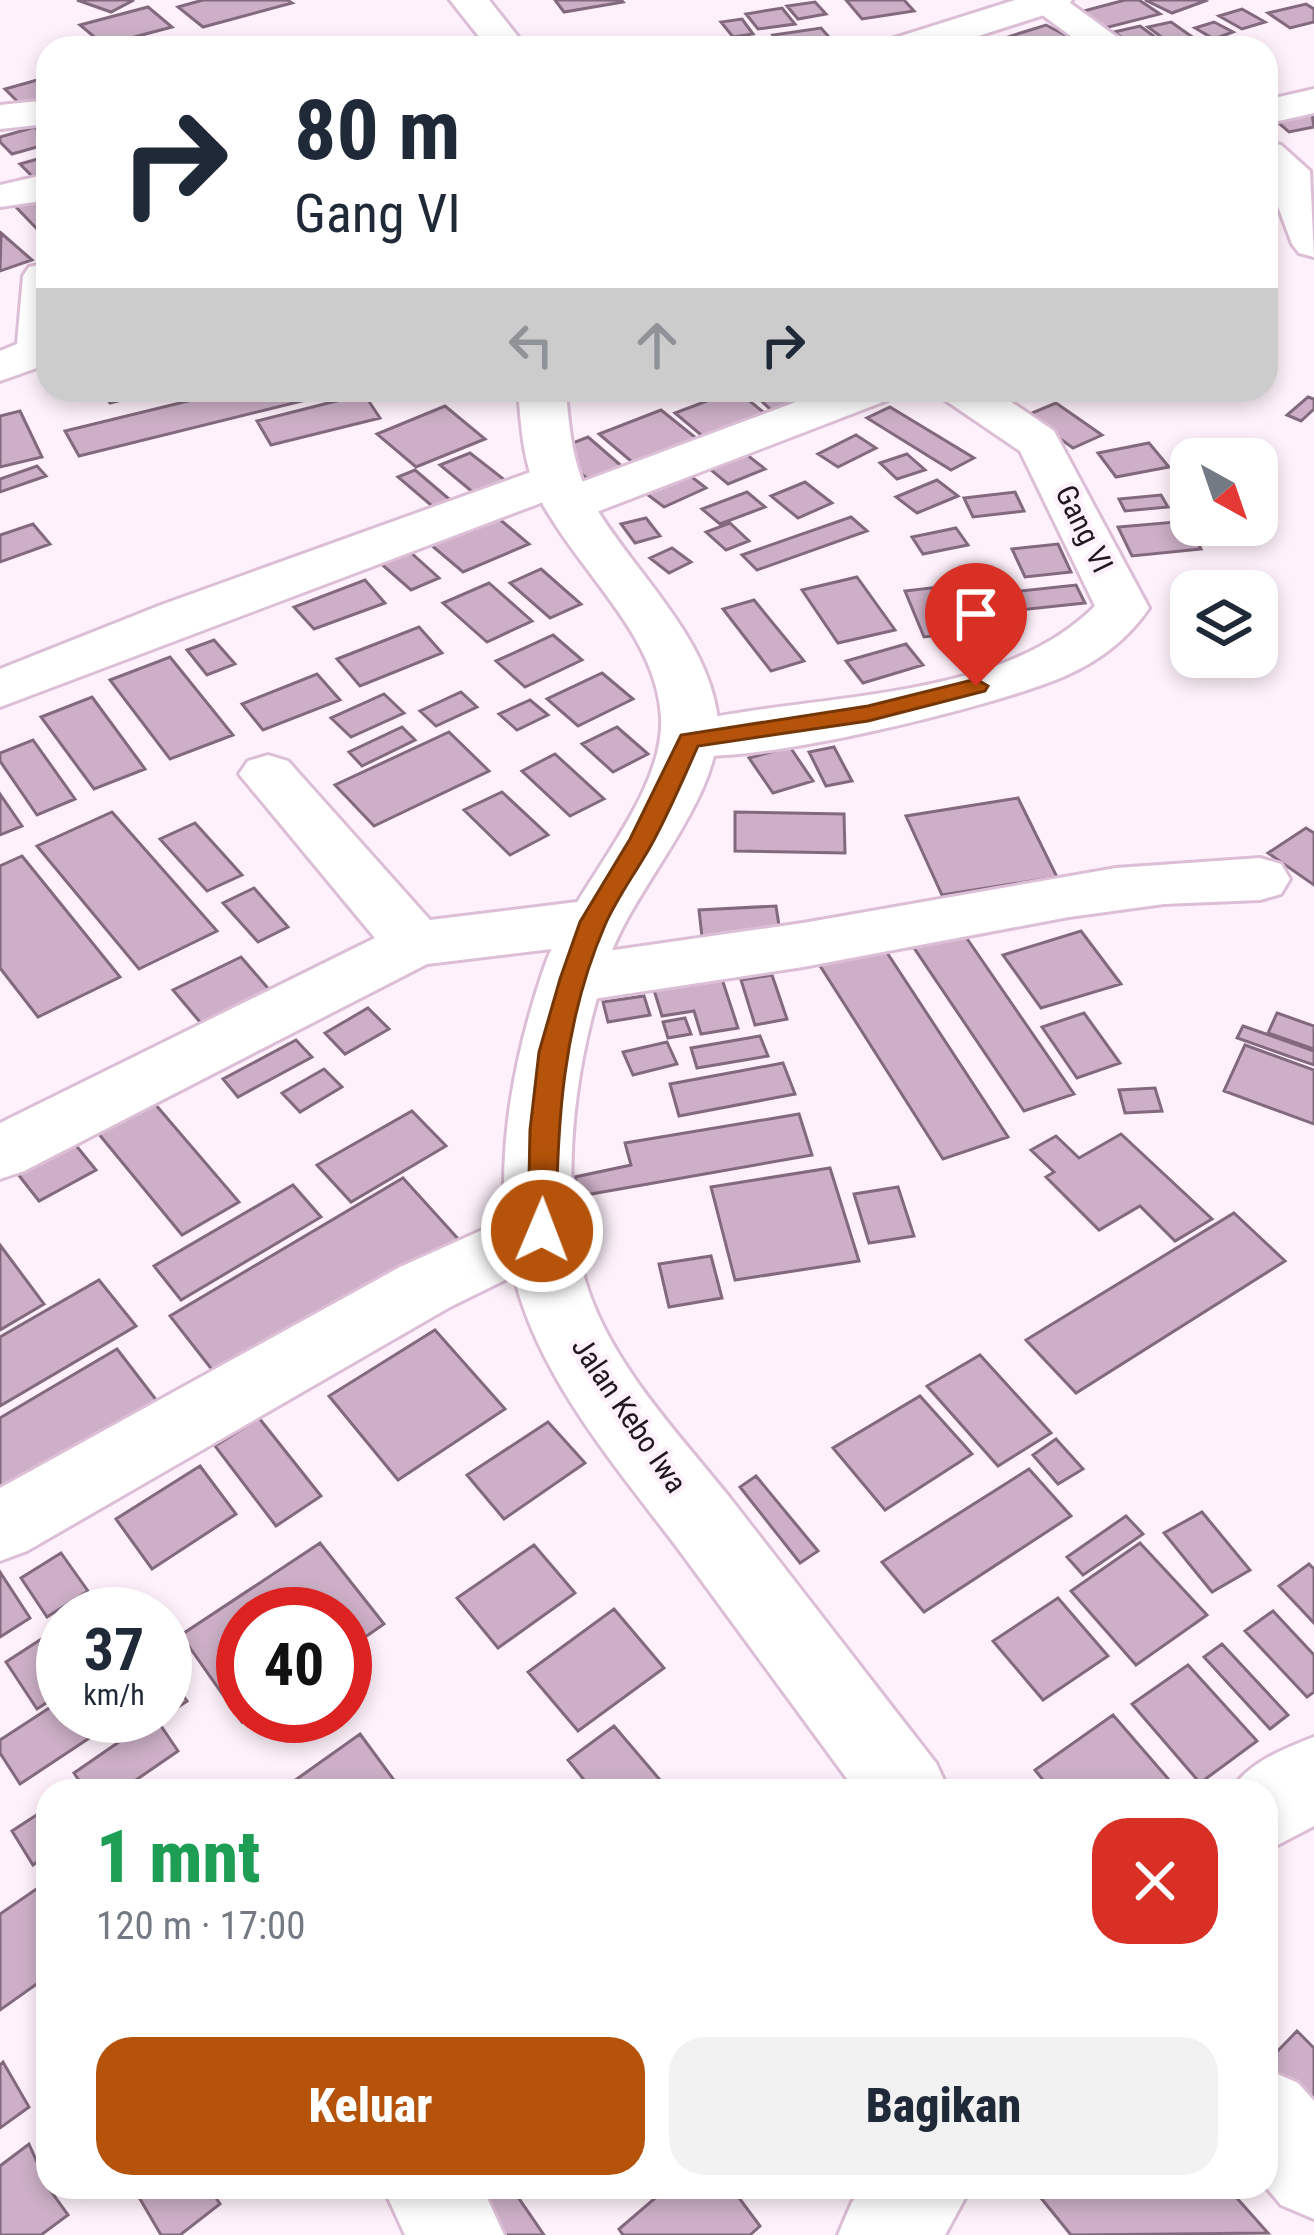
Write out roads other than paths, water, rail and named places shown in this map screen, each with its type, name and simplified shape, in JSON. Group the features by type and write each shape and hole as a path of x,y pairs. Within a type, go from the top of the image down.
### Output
{"street":[{"path":"470,0 498,36"},
{"path":"939,36 1046,1 1096,36"},
{"path":"1278,109 1314,101"},
{"path":"0,117 36,113"},
{"path":"1278,174 1314,244"},
{"path":"0,367 36,353"},
{"path":"543,402 546,448 563,492 652,625 683,697 690,740"},
{"path":"0,689 180,617 836,402"},
{"name":"Gang VI","path":"690,740 868,714 1016,675 1112,626 1123,608 1046,454 1037,441 980,402"},
{"name":"Jalan Kebo Iwa","path":"690,740 583,951 552,1052 544,1130 542,1231 557,1303 641,1442 898,1779"},
{"path":"268,773 415,944"},
{"path":"0,1153 415,944 714,961 1064,895 1196,878 1260,879"},
{"path":"0,1527 425,1287 542,1231"},
{"path":"1278,1802 1314,1777"},
{"path":"1278,2129 1314,2172"},
{"path":"437,2199 458,2235"},
{"path":"885,2235 914,2199"}]}
